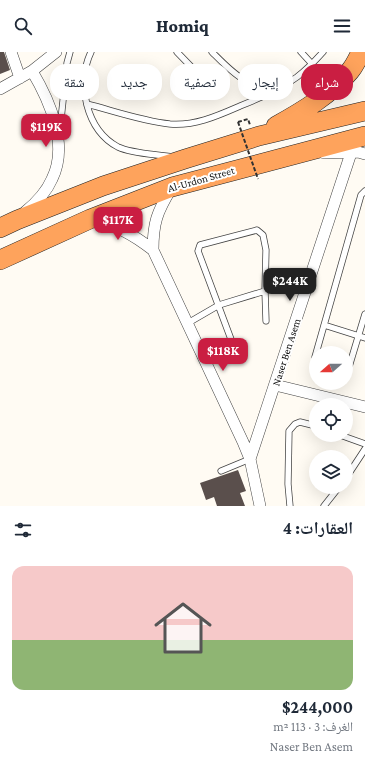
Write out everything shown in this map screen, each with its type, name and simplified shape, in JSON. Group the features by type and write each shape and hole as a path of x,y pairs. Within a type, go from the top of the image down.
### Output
{"highway":[{"path":"260,136 308,108 330,91 351,70 361,52"},
{"name":"Al-Urdon Street","path":"0,228 104,186 185,158 260,136 365,111"},
{"name":"Al-Urdon Street","path":"0,260 90,219 172,187 365,136"}],"street":[{"path":"11,52 20,78"},
{"path":"0,89 32,71 56,52"},
{"path":"17,220 44,194 53,178 58,161 58,143 49,106 40,84 32,71"},
{"name":"Naser Ben Asem","path":"250,459 351,153"},
{"path":"297,154 365,154"},
{"path":"153,250 153,229 157,215 172,187"},
{"path":"90,219 106,222 140,239 153,250 250,459 260,506"},
{"path":"275,385 365,407"}],"lane":[{"path":"58,143 67,63 70,52"},
{"path":"92,52 84,78 87,104 103,135 111,142 130,150 185,158"},
{"path":"177,52 189,64"},
{"path":"212,52 238,77"},
{"path":"301,52 312,64 323,52"},
{"path":"87,104 155,121 171,124 186,124 216,116 254,100"},
{"path":"318,346 361,195 365,191"},
{"path":"238,358 198,251 200,245 257,230 263,235 266,250 266,321"},
{"path":"188,323 219,305 265,291"},
{"path":"353,355 365,314"},
{"path":"324,325 365,338"},
{"path":"290,506 288,484 289,432 295,424 300,422 309,424"},
{"path":"353,440 365,444"},
{"path":"353,467 365,449"},
{"path":"222,471 250,459"},
{"path":"324,506 333,494"}],"path":[{"path":"248,119 238,122 258,179"}],"building":[{"path":"0,52 4,52 10,70 0,74"},
{"path":"238,470 246,491 240,493 245,506 217,506 214,497 206,500 200,483"}]}
